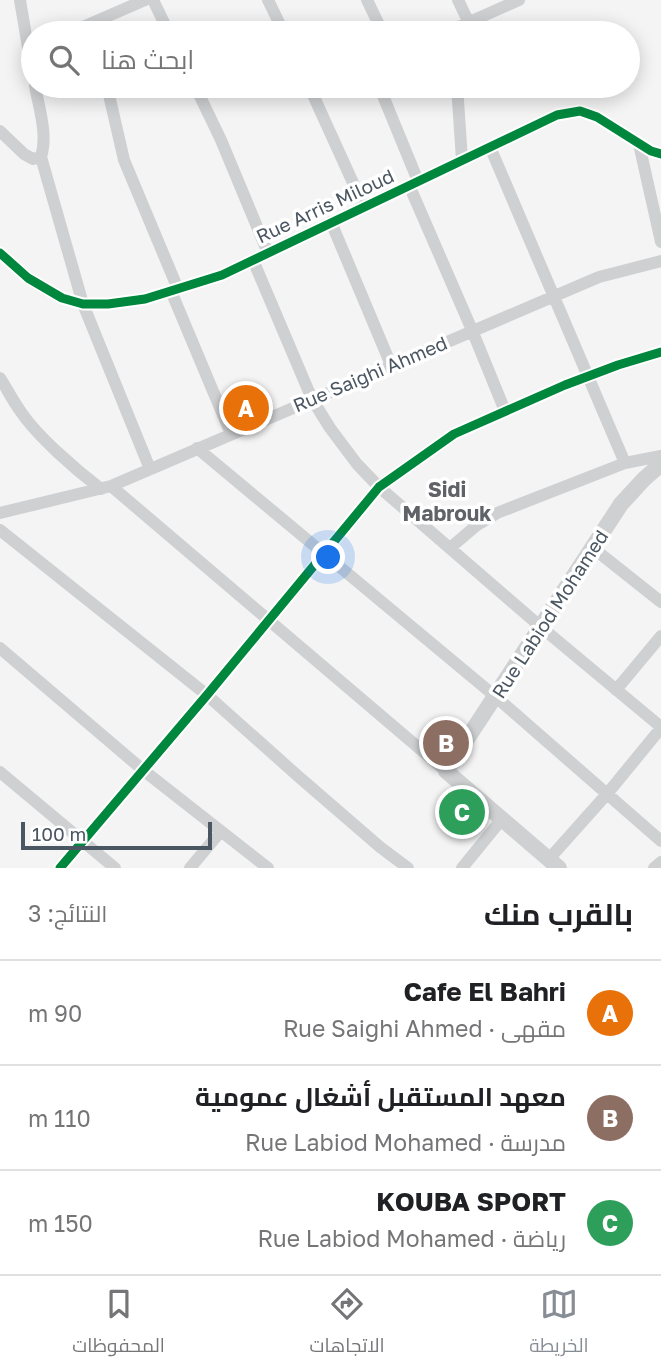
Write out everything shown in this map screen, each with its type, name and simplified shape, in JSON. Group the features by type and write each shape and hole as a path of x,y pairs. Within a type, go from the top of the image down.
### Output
{"street":[{"path":"20,0 25,21"},
{"path":"108,21 145,0"},
{"path":"153,0 163,21"},
{"path":"268,0 278,21"},
{"path":"366,0 377,21"},
{"path":"458,0 468,21"},
{"path":"473,21 519,0"},
{"path":"37,98 43,135 41,157 83,304 150,469"},
{"path":"110,98 124,160 230,434"},
{"path":"201,98 222,140 268,253"},
{"path":"314,98 364,207"},
{"path":"383,98 413,183 505,411"},
{"path":"458,98 463,160"},
{"name":"Rue Arris Miloud","path":"0,253 28,278 62,298 83,304 145,299 222,275 558,115 580,111 597,117 639,144 661,154"},
{"path":"0,131 24,154 33,159 41,157"},
{"path":"639,144 661,242"},
{"path":"490,147 625,463"},
{"path":"331,222 391,365"},
{"path":"0,378 22,413 43,437 89,479 106,487 268,619 554,864 661,728 379,487 357,464 312,399 253,260"},
{"name":"Rue Saighi Ahmed","path":"0,513 106,487 599,277 661,261"},
{"path":"60,868 379,487 454,434 589,376 661,352"},
{"path":"197,448 496,697 661,841"},
{"path":"450,548 477,525 498,513 625,463 661,456"},
{"name":"Rue Labiod Mohamed","path":"446,771 621,504 661,464"},
{"path":"0,530 207,695 319,795 408,868"},
{"path":"593,548 661,603"},
{"path":"616,690 661,636"},
{"path":"0,648 143,770 268,868"},
{"path":"0,772 115,868"},
{"path":"462,868 502,819"},
{"path":"190,868 221,831"},
{"path":"654,868 661,862"}],"cycle path":[{"path":"0,253 28,278 62,298 83,304 145,299 222,275 557,115 580,111 597,117 651,151 661,154"},
{"path":"60,868 379,487 454,434 565,385 661,352"}],"place":[{"name":"Cafe El Bahri","path":"246,408"},
{"name":"معهد المستقبل أشغال عمومية","path":"446,743"},
{"name":"KOUBA SPORT","path":"462,812"}],"district":[{"name":"Sidi Mabrouk","path":"447,502"}]}
